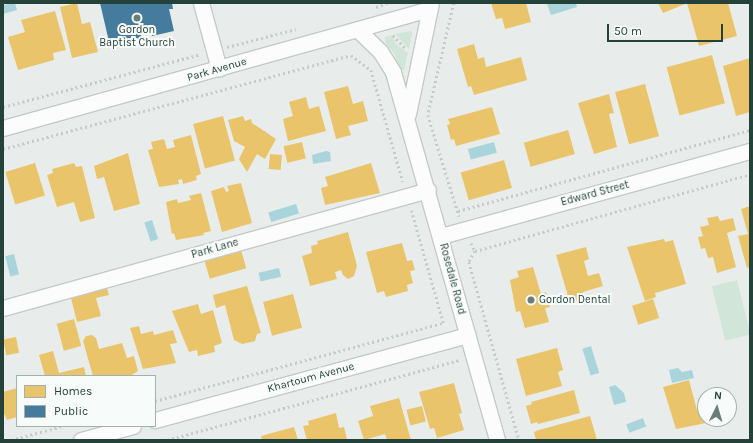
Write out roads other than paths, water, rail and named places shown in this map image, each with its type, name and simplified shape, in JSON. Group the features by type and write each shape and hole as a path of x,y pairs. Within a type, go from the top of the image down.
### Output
{"street":[{"path":"201,3 218,70"},
{"name":"Park Avenue","path":"3,128 218,70 358,30 431,6"},
{"name":"Rosedale Road","path":"408,118 431,6"},
{"name":"Rosedale Road","path":"358,30 388,61 408,118 473,357 498,440"},
{"name":"Edward Street","path":"440,236 750,151"},
{"name":"Park Lane","path":"3,308 428,190"},
{"name":"Khartoum Avenue","path":"156,420 468,335"},
{"path":"81,440 129,427"}],"water":[{"path":"15,3 17,10 3,14 3,5"},
{"path":"576,3 577,7 551,15 547,4"},
{"path":"494,142 497,153 471,160 468,149"},
{"path":"326,151 330,152 331,161 313,164 312,155"},
{"path":"296,204 299,214 271,222 268,212"},
{"path":"152,220 158,239 151,241 144,222"},
{"path":"14,254 19,274 10,277 5,256"},
{"path":"279,268 281,277 261,281 259,273"},
{"path":"591,346 599,373 591,375 582,349"},
{"path":"678,368 682,372 692,370 694,378 672,383 669,370"},
{"path":"615,385 624,393 626,402 614,405 609,387"},
{"path":"643,418 646,426 629,433 626,424"}],"place":[{"name":"Gordon Baptist Church","path":"137,18"},
{"name":"Gordon Dental","path":"531,300"}]}
